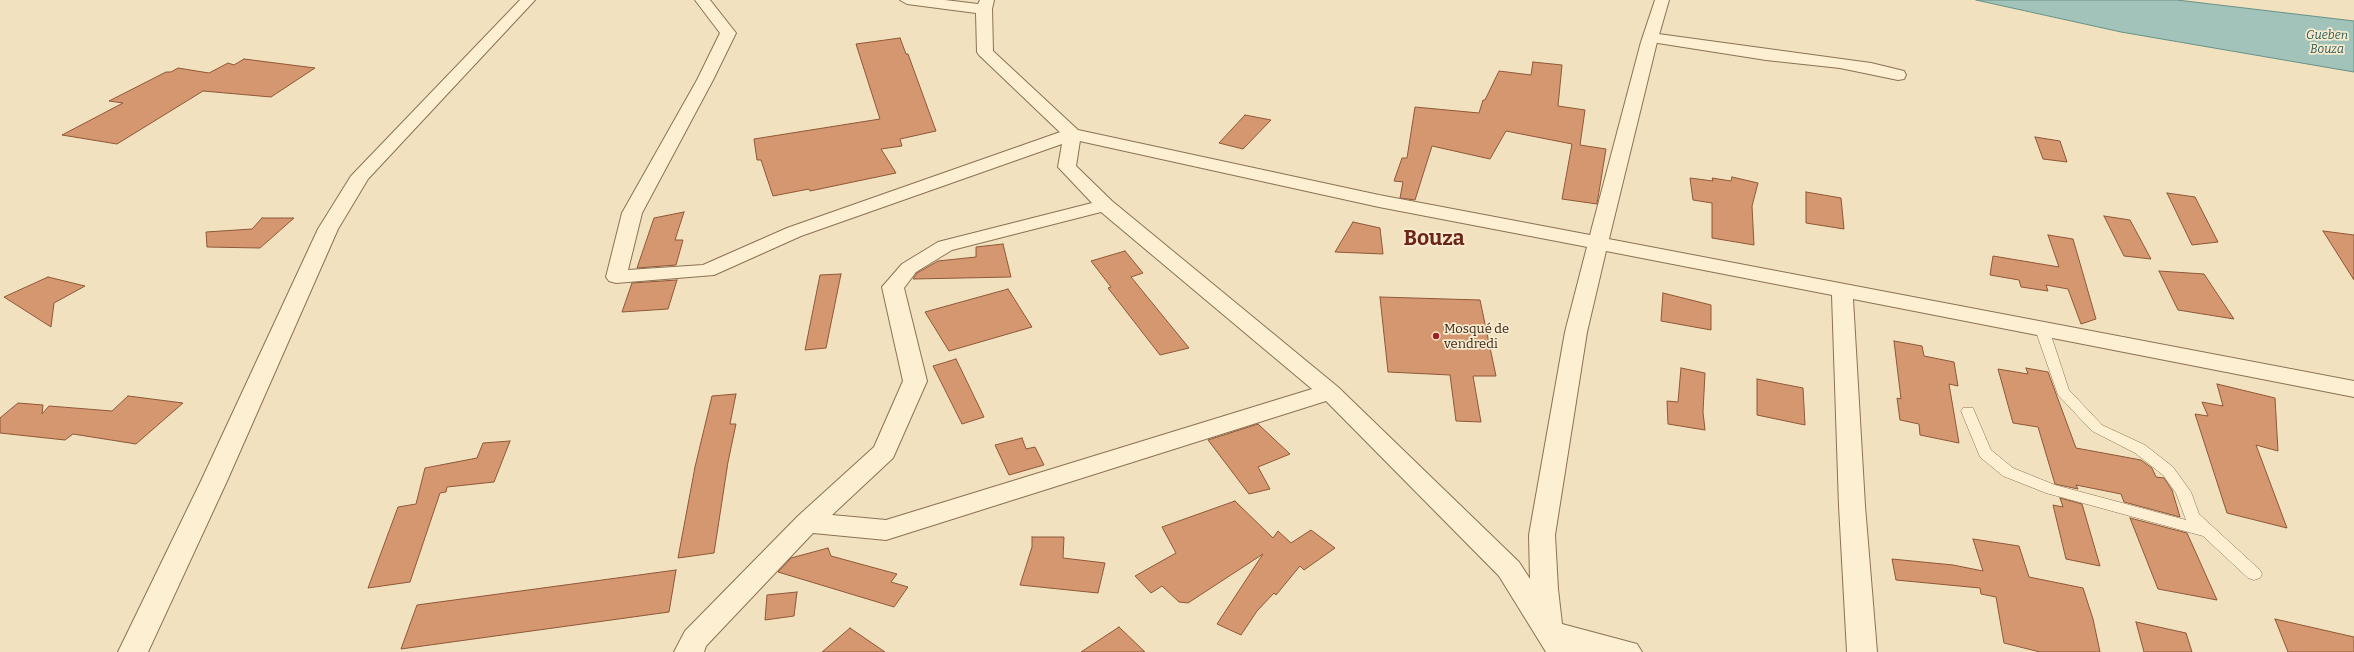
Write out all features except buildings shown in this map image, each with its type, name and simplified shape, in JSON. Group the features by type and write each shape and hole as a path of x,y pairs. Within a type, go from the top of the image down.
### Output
{"street":[{"path":"133,652 214,481 328,229 360,176 528,0"},
{"path":"702,0 728,33 705,80 632,213 616,277 707,270 794,232 1072,134"},
{"path":"907,0 985,5 985,52 1072,134 1379,201 2354,389"},
{"path":"1555,642 1542,534 1576,332 1662,0"},
{"path":"1651,38 1766,55 1840,63 1871,68 1898,75"},
{"path":"1072,134 1067,167 1105,205 1330,392 1509,569 1555,642 1627,652"},
{"path":"689,652 695,639 807,523 884,452 915,381 893,287 909,268 945,246 1105,205"},
{"path":"1842,290 1852,506 1862,652"},
{"path":"807,523 886,530 1330,392"}],"lane":[{"path":"2042,329 2064,392 2097,428 2140,449 2168,471 2183,492 2192,517 2254,574"},
{"path":"1968,411 1985,453 2008,472 2051,489 2207,532"}],"water":[{"name":"Gueben Bouza","path":"1976,0 2177,0 2354,21 2354,72 2121,32"}],"place":[{"name":"Mosqué de vendredi","path":"1436,336"}],"district":[{"name":"Bouza","path":"1434,239"}]}
